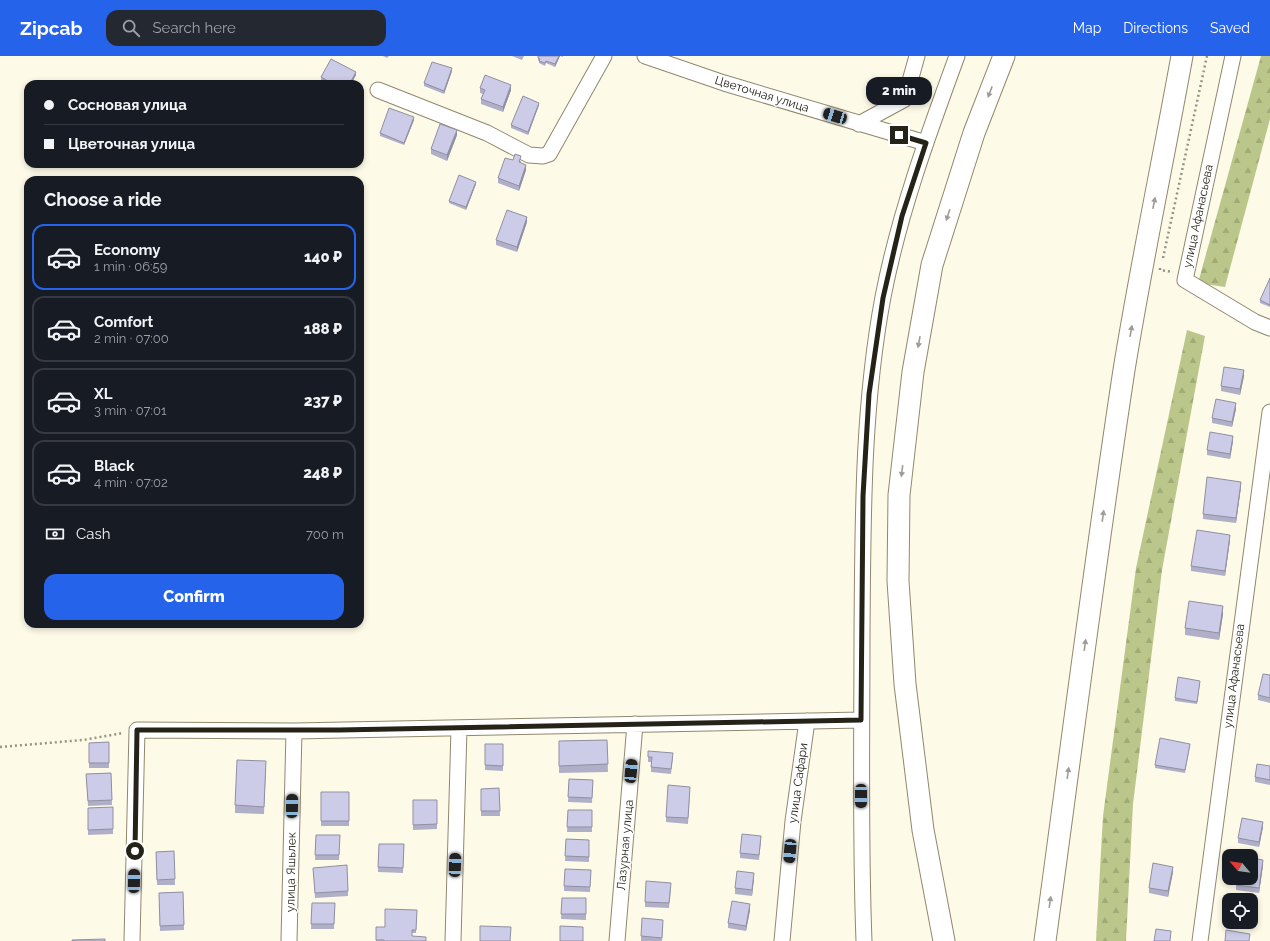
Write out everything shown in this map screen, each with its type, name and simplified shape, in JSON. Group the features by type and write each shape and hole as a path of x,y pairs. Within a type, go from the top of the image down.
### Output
{"main road":[{"path":"944,941 923,830 905,684 898,581 899,495 913,372 932,265 974,133 1004,56"},
{"path":"1045,941 1124,369 1180,62"}],"street":[{"path":"378,90 488,133 529,155 543,156 549,154 604,56"},
{"name":"Цветочная улица","path":"645,56 724,83 926,143"},
{"path":"859,124 906,99 917,56"},
{"path":"864,941 861,867 863,496 869,394 883,298 902,216 957,56"},
{"name":"улица Афанасьева","path":"1233,56 1185,280 1256,322 1270,328"},
{"name":"улица Афанасьева","path":"1200,941 1270,412"},
{"path":"132,941 137,730 294,731 459,729 861,720"},
{"name":"улица Сафари","path":"782,941 792,821 807,721"},
{"name":"Лазурная улица","path":"617,941 635,724"},
{"path":"453,941 459,729"},
{"name":"улица Яшьлек","path":"289,941 294,731"}],"path":[{"path":"1186,274 1160,270 1207,56"},
{"path":"0,747 83,740 137,730"}],"green space":[{"path":"1261,56 1270,56 1270,119 1225,287 1198,283"},
{"path":"1187,330 1205,336 1162,570 1133,804 1126,941 1096,941 1103,816 1136,568"}],"building":[{"path":"538,56 559,56 555,64 546,61 545,63 539,61 540,59"},
{"path":"331,59 356,72 352,80 326,80 321,77"},
{"path":"432,62 452,68 444,91 424,83"},
{"path":"485,75 511,85 503,107 481,99 485,90 480,88"},
{"path":"523,96 539,103 528,132 511,125"},
{"path":"389,108 414,117 404,143 380,133"},
{"path":"440,124 457,130 447,155 431,149"},
{"path":"515,154 521,156 519,162 526,165 519,186 498,178 505,158 513,160"},
{"path":"459,175 476,182 466,207 449,201"},
{"path":"507,210 527,217 517,247 496,240"},
{"path":"1270,278 1270,305 1260,300"},
{"path":"1224,367 1244,370 1240,389 1221,386"},
{"path":"1216,399 1236,403 1232,422 1212,418"},
{"path":"1210,432 1233,436 1230,454 1207,450"},
{"path":"1207,477 1241,482 1236,518 1203,514"},
{"path":"1197,530 1230,535 1225,571 1191,566"},
{"path":"1189,601 1223,606 1219,633 1185,628"},
{"path":"1263,674 1270,675 1270,698 1258,695"},
{"path":"1178,677 1200,681 1197,702 1175,698"},
{"path":"1160,738 1190,744 1185,770 1155,765"},
{"path":"607,740 608,764 559,766 559,741"},
{"path":"109,742 109,763 89,763 89,743"},
{"path":"485,744 503,744 503,766 485,765"},
{"path":"648,751 673,753 671,769 651,767 652,757 648,757"},
{"path":"237,760 266,761 264,807 235,805"},
{"path":"1257,764 1270,766 1270,780 1255,777"},
{"path":"111,773 112,800 88,801 86,774"},
{"path":"569,779 593,780 592,798 568,797"},
{"path":"668,785 690,787 688,818 666,817"},
{"path":"499,788 500,811 481,811 481,789"},
{"path":"321,792 349,792 349,821 321,821"},
{"path":"413,800 437,800 437,824 413,825"},
{"path":"113,807 113,829 88,830 88,808"},
{"path":"568,810 592,810 592,827 567,827"},
{"path":"1242,818 1263,822 1259,842 1238,838"},
{"path":"742,834 761,836 759,855 740,853"},
{"path":"316,835 340,835 339,855 315,855"},
{"path":"566,839 589,840 589,857 565,856"},
{"path":"379,844 404,844 403,868 378,867"},
{"path":"174,851 175,879 157,880 156,852"},
{"path":"1258,859 1263,860 1259,888 1236,885 1258,885"},
{"path":"1153,863 1173,867 1168,891 1149,888"},
{"path":"347,865 348,891 315,893 313,868"},
{"path":"565,869 591,870 590,887 564,886"},
{"path":"737,871 754,873 752,890 735,888"},
{"path":"646,881 671,883 669,903 645,902"},
{"path":"183,892 184,925 160,926 159,893"},
{"path":"562,898 586,898 586,914 561,914"},
{"path":"732,901 750,904 746,926 728,923"},
{"path":"312,903 335,903 334,924 311,924"},
{"path":"385,909 417,910 416,930 412,930 412,936 426,937 426,941 376,940 376,927 385,927"},
{"path":"642,918 663,920 662,938 641,936"},
{"path":"480,926 511,927 510,941 480,941"},
{"path":"560,926 583,927 583,941 560,941"},
{"path":"1156,929 1171,931 1170,941 1154,941"},
{"path":"1226,930 1250,934 1249,941 1225,941"},
{"path":"105,939 105,941 72,941 72,940"}],"route":[{"path":"135,851 137,730 294,731 459,729 861,720 863,496 869,394 883,298 902,216 926,143 899,135"}]}
